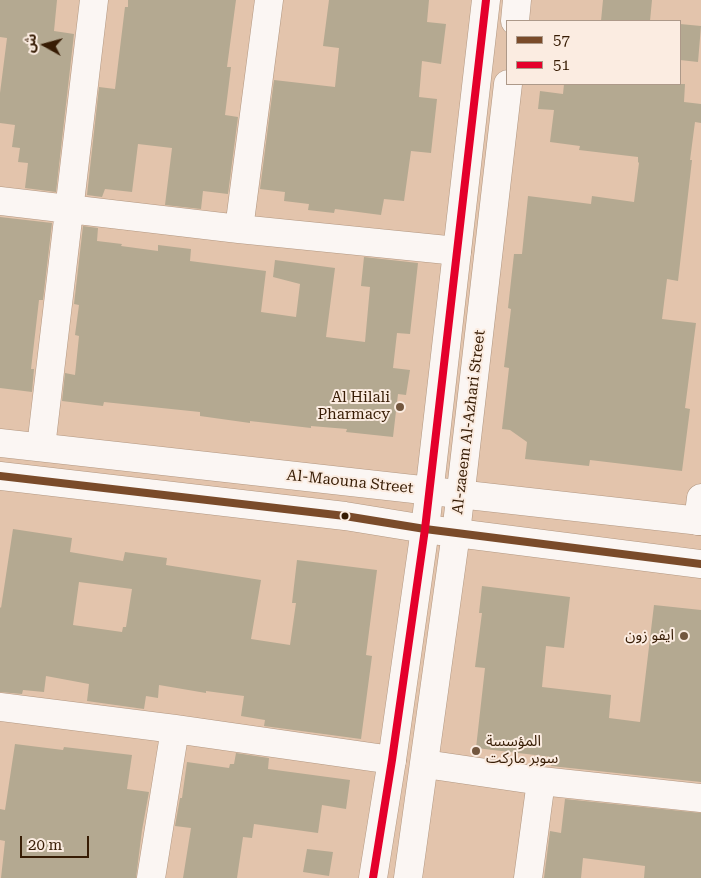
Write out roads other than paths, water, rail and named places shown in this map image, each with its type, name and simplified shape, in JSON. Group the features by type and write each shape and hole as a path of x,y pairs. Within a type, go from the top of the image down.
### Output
{"main road":[{"path":"41,447 94,0"},
{"path":"239,229 269,0"},
{"name":"Al-zaeem Al-Azhari Street","path":"373,878 425,529 486,0"},
{"path":"515,20 518,0"},
{"name":"Al-zaeem Al-Azhari Street","path":"408,878 461,495 508,85"},
{"path":"0,200 239,229 457,251"},
{"name":"Al-Maouna Street","path":"0,443 461,495 700,513"},
{"path":"0,476 335,515 425,529 701,564"},
{"path":"0,708 175,728 392,760"},
{"path":"150,878 175,728"},
{"path":"425,764 541,781 701,798"},
{"path":"528,878 541,781"}],"place":[{"name":"Al Hilali Pharmacy","path":"400,407"},
{"name":"ايفو زون","path":"684,636"},
{"name":"المؤسسة سوبر ماركت","path":"476,751"}]}
